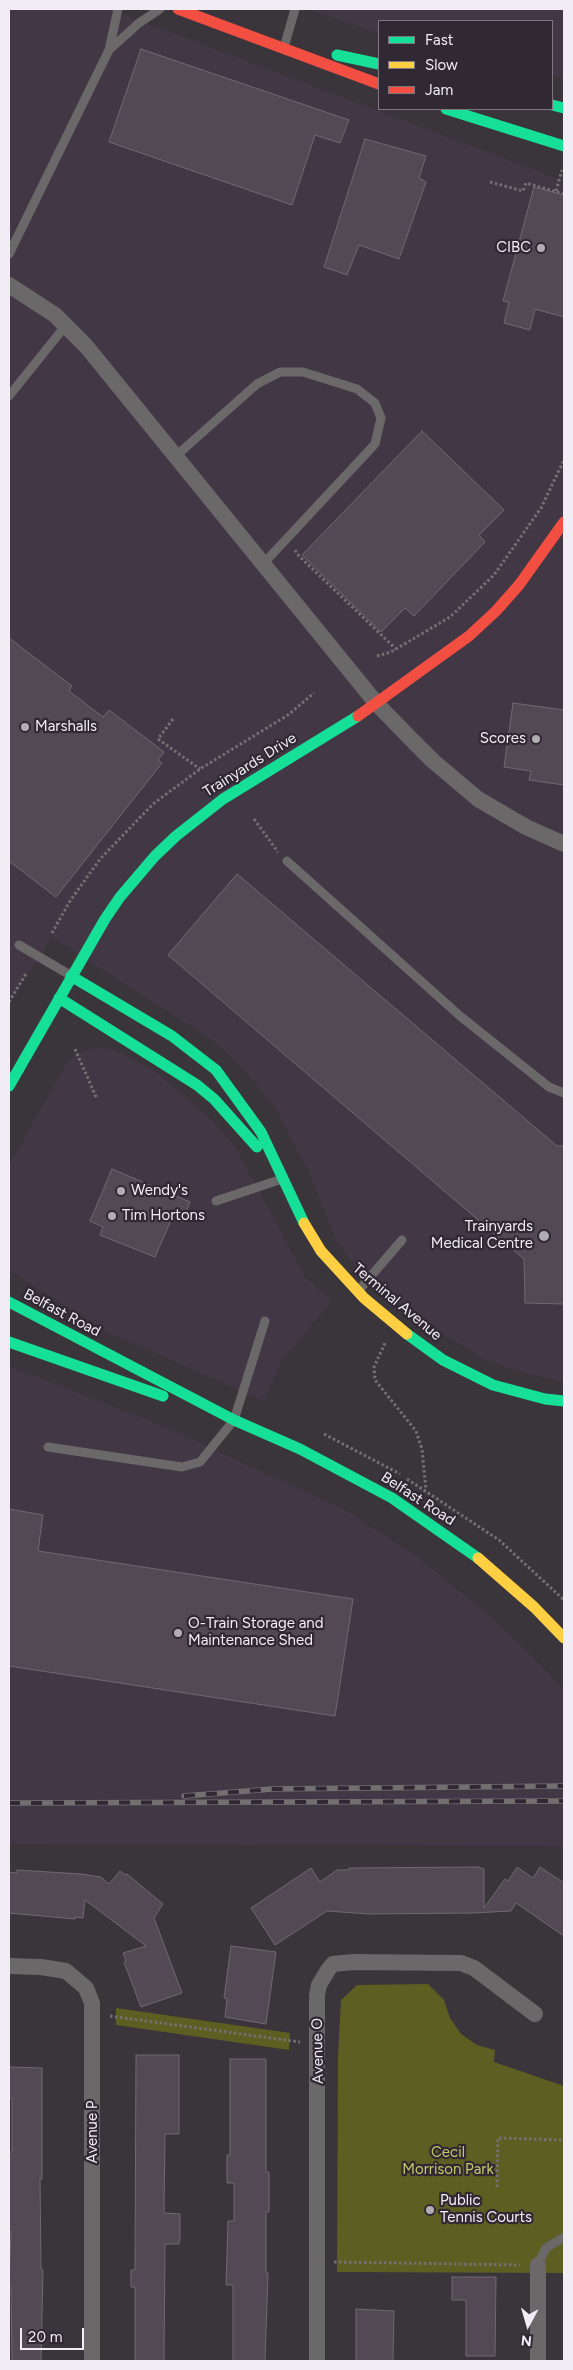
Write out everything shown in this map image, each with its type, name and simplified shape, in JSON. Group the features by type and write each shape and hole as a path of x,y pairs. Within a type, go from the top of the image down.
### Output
{"street":[{"path":"185,10 378,84"},
{"path":"257,38 378,64"},
{"path":"449,110 564,146"},
{"path":"9,285 34,300 66,325 177,456 377,704 432,761 478,799 526,827 564,844"},
{"name":"Trainyards Drive","path":"9,1086 71,976 120,897 176,836 223,798 377,704 438,661 496,611 563,529"},
{"name":"Terminal Avenue","path":"71,976 172,1036 216,1070 234,1092 256,1125 284,1179 307,1230 321,1251 358,1292 399,1328 443,1360 492,1385 545,1399 564,1401"},
{"name":"Terminal Avenue","path":"59,998 197,1085 233,1120 284,1179"},
{"name":"Belfast Road","path":"9,1302 234,1420 300,1449 392,1498 464,1548 500,1576 564,1638"},
{"name":"Belfast Road","path":"9,1342 234,1420"},
{"name":"Avenue O","path":"317,2361 317,1995 319,1985 328,1970 333,1964 342,1963 461,1963 474,1968 535,2014"},
{"name":"Avenue P","path":"9,1966 55,1969 72,1975 86,1988 92,2003 92,2361"},
{"path":"538,2265 538,2361"}],"lane":[{"path":"9,254 110,50 118,9"},
{"path":"110,50 139,23 160,9"},
{"path":"285,44 295,9"},
{"path":"9,396 66,325"},
{"path":"177,456 257,384 280,372 303,372 357,389 375,403 381,418 375,444 264,563"},
{"path":"286,861 460,1016 548,1087 564,1093"},
{"path":"19,946 71,976"},
{"path":"216,1201 284,1179"},
{"path":"358,1292 402,1240"},
{"path":"48,1447 169,1466 192,1466 200,1462 234,1420 265,1321"},
{"path":"538,2265 546,2248 564,2237"}],"path":[{"path":"556,191 562,170"},
{"path":"490,182 523,191 526,183 564,194"},
{"path":"377,656 396,649 450,617 494,575 541,508 564,460"},
{"path":"295,550 396,649"},
{"path":"52,933 70,901 100,859 153,804 200,769 288,715 314,693"},
{"path":"173,719 158,739 200,769"},
{"path":"254,819 268,842 286,861"},
{"path":"9,1002 27,972"},
{"path":"75,1049 97,1099"},
{"path":"399,1328 386,1340 376,1358 374,1373 379,1386 416,1431 422,1448 426,1490"},
{"path":"92,2014 318,2044"},
{"path":"497,2188 498,2138 564,2140"},
{"path":"318,2261 538,2265"}],"shaded area":[{"path":"9,9 109,9 564,181 564,1382 520,1372 484,1359 395,1301 348,1257 336,1240 308,1170 274,1106 244,1070 214,1041 52,937 9,1004"},
{"path":"306,9 564,9 564,79 553,76 553,20 378,20 378,33"},
{"path":"100,1047 120,1052 156,1072 211,1119 236,1148 305,1277 332,1301 282,1360 264,1401 110,1333 9,1271 9,1165 66,1064 78,1053"},
{"path":"9,1366 161,1425 347,1511 419,1558 491,1617 553,1677 564,1692 564,1846 9,1844"}],"green space":[{"name":"Cecil Morrison Park","path":"428,1984 444,2000 450,2018 461,2034 477,2045 495,2050 494,2062 564,2086 564,2273 337,2272 338,2057 341,2000 357,1985"},
{"path":"116,2008 290,2033 289,2050 116,2025"}],"building":[{"path":"141,49 349,120 340,143 315,135 292,205 109,142"},
{"path":"365,139 426,156 419,178 426,182 399,259 359,245 347,275 324,267"},
{"name":"CIBC","path":"534,187 564,195 564,317 535,309 530,330 504,323 509,302 503,301"},
{"path":"422,431 504,510 479,535 485,542 414,616 405,608 381,632 302,555"},
{"path":"9,638 72,686 69,691 103,717 109,710 164,752 158,760 162,763 56,897 9,861"},
{"name":"Scores","path":"513,703 564,710 564,785 529,780 531,771 504,767"},
{"path":"237,874 557,1146 564,1146 564,1304 525,1303 524,1259 168,955"},
{"path":"112,1169 190,1202 182,1222 172,1218 155,1257 100,1235 103,1227 90,1221"},
{"name":"O-Train Storage and Maintenance Shed","path":"9,1509 43,1515 38,1551 353,1599 335,1716 9,1666"},
{"path":"478,1867 484,1869 484,1908 505,1879 508,1881 517,1867 533,1878 540,1867 564,1883 564,1936 516,1903 511,1911 472,1913 369,1914 327,1911 275,1945 251,1908 311,1868 320,1882 337,1870 349,1870 349,1868"},
{"path":"17,1870 101,1877 109,1884 120,1871 125,1875 127,1874 163,1904 154,1918 182,1993 141,2007 124,1962 126,1961 123,1953 146,1946 85,1900 83,1918 75,1917 75,1919 9,1913 9,1872 17,1873"},
{"path":"231,1946 276,1952 266,2024 225,2017 227,1999 224,1998"},
{"path":"136,2055 179,2055 179,2134 165,2134 164,2213 180,2214 180,2238 179,2244 165,2244 164,2361 135,2361 135,2287 131,2287 131,2270 135,2270"},
{"path":"230,2059 266,2059 266,2172 269,2172 269,2212 266,2212 266,2273 268,2273 265,2361 233,2361 233,2285 226,2285 228,2221 234,2221 234,2183 227,2183 227,2155 230,2155"},
{"path":"9,2067 42,2068 42,2179 40,2179 41,2269 43,2270 41,2361 12,2361 11,2287 9,2287 11,2231 9,2231 9,2152 12,2152 12,2098 9,2098"},
{"path":"452,2277 496,2277 495,2356 466,2356 466,2300 452,2300"},
{"path":"356,2309 394,2311 393,2361 356,2361"}],"railway":[{"path":"184,1796 272,1789 564,1786"},
{"path":"9,1803 564,1801"}],"traffic: fast":[{"path":"337,55 378,64"},
{"path":"553,105 564,108"},
{"path":"449,110 564,146"},
{"path":"9,1086 105,919 120,897 155,856 176,836 223,799 358,716"},
{"path":"71,976 172,1036 216,1070 261,1132 304,1223"},
{"path":"59,998 197,1085 214,1099 257,1147"},
{"path":"9,1302 234,1420 300,1449 392,1498 478,1558"},
{"path":"407,1334 443,1360 493,1385 545,1399 564,1401"},
{"path":"9,1342 163,1396"}],"traffic: slow":[{"path":"304,1223 321,1251 364,1298 407,1334"},
{"path":"478,1558 534,1607 564,1638"}],"traffic: jam":[{"path":"178,9 378,84"},
{"path":"358,716 469,636 496,611 519,585 564,522"}],"place":[{"name":"CIBC","path":"541,248"},
{"name":"Marshalls","path":"25,727"},
{"name":"Scores","path":"536,739"},
{"name":"Wendy's","path":"121,1191"},
{"name":"Tim Hortons","path":"112,1216"},
{"name":"Trainyards Medical Centre","path":"544,1236"},
{"name":"O-Train Storage and Maintenance Shed","path":"178,1633"},
{"name":"Public Tennis Courts","path":"430,2210"}]}
